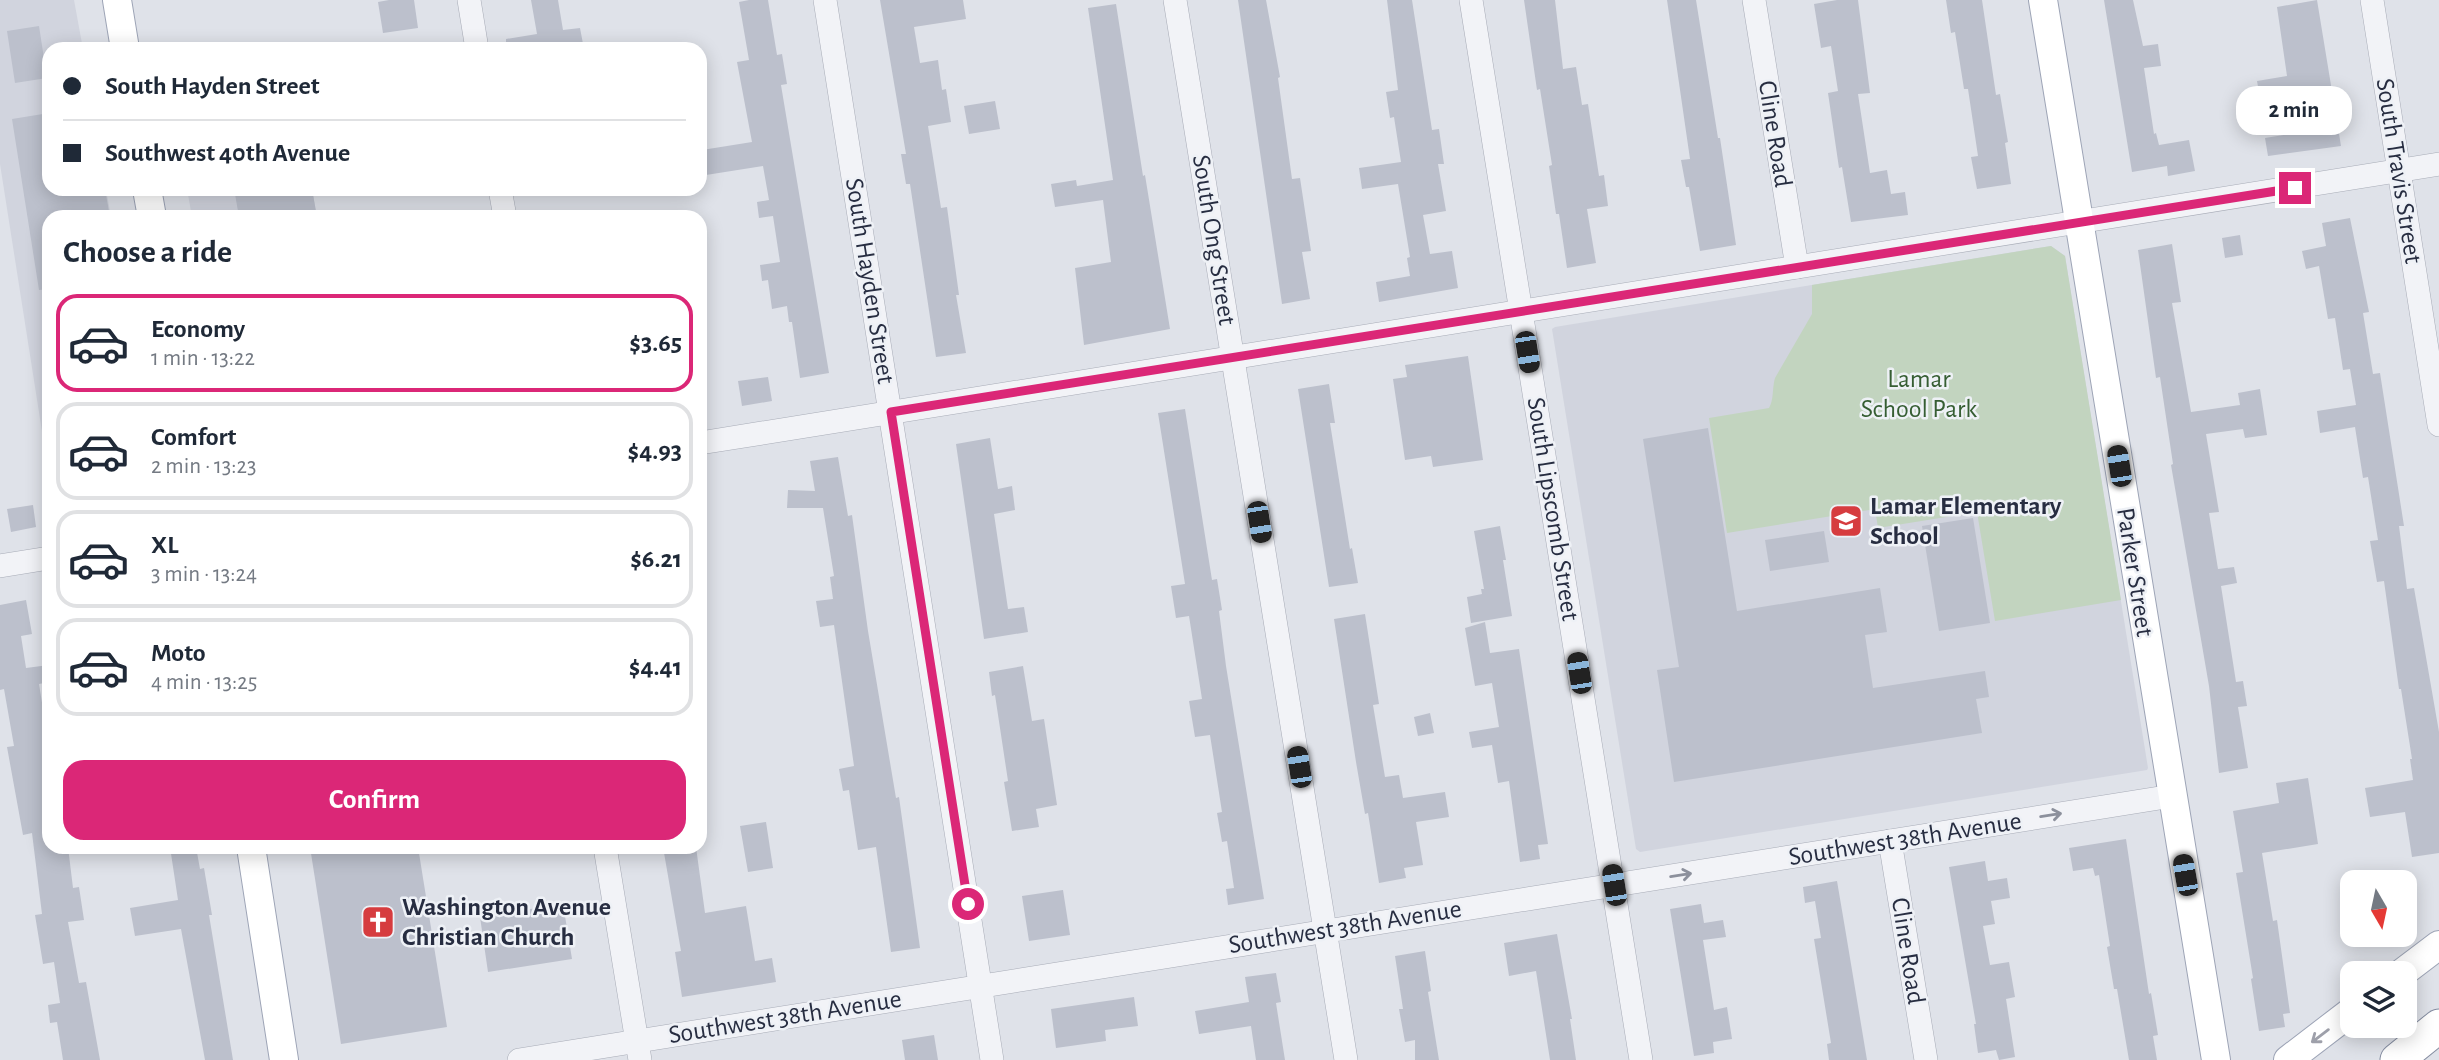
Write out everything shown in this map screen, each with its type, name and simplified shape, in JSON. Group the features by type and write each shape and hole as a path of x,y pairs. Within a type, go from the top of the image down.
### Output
{"highway":[{"path":"2397,1060 2439,1026"}],"main road":[{"path":"117,0 124,42"},
{"name":"Parker Street","path":"2043,0 2216,1060"},
{"path":"252,854 284,1060"},
{"path":"2417,962 2439,945"},
{"path":"2288,1060 2340,1021"}],"street":[{"path":"469,0 476,42"},
{"name":"South Hayden Street","path":"825,0 992,1060"},
{"name":"South Ong Street","path":"1175,0 1346,1060"},
{"name":"South Lipscomb Street","path":"1471,0 1641,1060"},
{"name":"Cline Road","path":"1754,0 1797,267"},
{"name":"South Travis Street","path":"2372,0 2439,425"},
{"path":"707,442 2439,164"},
{"path":"0,566 42,559"},
{"name":"Southwest 38th Avenue","path":"519,1060 639,1051 981,985 2172,796"},
{"name":"Cline Road","path":"1890,841 1926,1060"},
{"path":"606,854 639,1051"}],"shaded area":[{"path":"0,0 74,0 82,42 42,42 42,196 107,196 110,210 42,210 42,431 0,164"},
{"path":"188,196 313,196 316,210 191,210"},
{"name":"Lamar Elementary School","path":"2051,246 2065,256 2147,770 1640,852 1636,849 1552,329"}],"green space":[{"name":"Lamar School Park","path":"2051,246 2065,256 2121,600 1995,621 1977,512 1878,528 1876,515 1869,510 1727,533 1709,418 1769,408 1775,378 1812,314 1812,285"}],"building":[{"path":"414,0 418,28 383,33 378,2"},
{"path":"531,0 558,0 563,30 580,28 583,42 506,42 506,39 537,34"},
{"path":"768,0 777,55 782,54 787,84 781,85 829,373 800,378 787,306 772,309 768,280 762,281 760,265 780,262 773,216 759,218 757,202 769,200 763,166 707,175 707,149 752,142 737,62 749,60 739,2"},
{"path":"880,0 963,0 966,19 914,27 920,63 938,60 942,90 946,89 951,122 928,126 941,208 947,207 959,295 956,295 966,353 936,357 910,184 906,184 901,154 906,154"},
{"path":"1238,0 1266,0 1280,77 1278,78 1292,179 1300,178 1311,251 1302,252 1310,299 1282,304"},
{"path":"1387,0 1412,0 1432,130 1439,129 1444,164 1438,164 1446,211 1423,215 1430,254 1452,251 1458,288 1379,302 1376,282 1410,276 1407,258 1410,257 1398,184 1362,189 1359,168 1401,162 1394,117 1390,118 1386,92 1398,90"},
{"path":"1524,0 1555,0 1563,69 1576,67 1582,105 1588,104 1599,176 1604,175 1608,206 1587,209 1596,263 1567,268 1559,214 1556,214 1549,166 1552,165 1540,89 1537,90"},
{"path":"1667,0 1696,0 1736,245 1700,251 1689,187 1686,187 1681,160 1690,159"},
{"path":"1858,0 1870,93 1858,94 1870,173 1887,170 1891,194 1905,192 1908,215 1851,222 1842,167 1839,168 1828,93 1838,91 1831,46 1821,48 1814,4"},
{"path":"1946,0 1982,0 1996,95 2000,94 2008,142 2005,143 2011,184 1977,189 1971,157 1978,156 1968,89 1964,89 1955,32 1951,33"},
{"path":"2104,0 2133,0 2143,46 2158,44 2161,66 2144,68 2154,134 2156,133 2159,145 2189,140 2195,171 2168,176 2167,166 2132,172"},
{"path":"2317,0 2341,146 2268,156 2265,138 2301,132 2296,97 2261,103 2257,81 2287,76 2277,7"},
{"path":"1116,4 1170,329 1084,345 1075,268 1111,262 1103,200 1055,207 1051,184 1076,180 1077,186 1113,180 1088,8"},
{"path":"39,26 42,79 15,83 7,31"},
{"path":"995,101 1000,129 969,134 964,106"},
{"path":"42,114 42,196 106,196 109,210 42,210 42,290 39,290 12,119"},
{"path":"235,196 313,196 316,210 238,210"},
{"path":"2350,218 2369,312 2363,313 2373,374 2380,373 2404,526 2399,526 2407,589 2414,588 2439,732 2439,853 2412,857 2405,812 2370,817 2365,788 2413,780 2384,581 2377,582 2370,541 2378,540 2368,477 2363,478 2355,427 2320,433 2317,411 2356,405 2350,369 2343,370 2335,318 2328,319 2319,266 2306,269 2302,251 2326,246 2322,223"},
{"path":"2240,235 2243,255 2225,258 2222,238"},
{"path":"2172,244 2181,302 2172,303 2191,412 2240,405 2238,393 2260,389 2267,435 2245,438 2243,429 2206,434 2219,512 2209,513 2218,569 2234,567 2237,583 2221,586 2236,682 2243,681 2247,706 2238,707 2248,768 2219,773 2209,686 2171,465 2173,464 2160,377 2156,378 2138,250"},
{"path":"1468,356 1483,460 1433,467 1431,456 1405,460 1393,379 1407,377 1405,365"},
{"path":"768,377 772,401 742,406 738,381"},
{"path":"1329,384 1335,423 1330,423 1358,583 1329,587 1298,389"},
{"path":"1185,409 1212,580 1217,579 1222,610 1219,611 1226,666 1264,899 1228,905 1226,889 1234,888 1227,841 1222,842 1217,813 1222,812 1210,735 1195,737 1189,701 1202,699 1189,616 1176,618 1171,586 1185,584 1158,413"},
{"path":"1708,428 1737,611 1880,588 1887,632 1865,635 1873,688 1985,671 1989,697 1976,699 1982,733 1674,782 1657,670 1679,667 1643,439"},
{"path":"990,438 998,489 1012,486 1015,510 994,514 1008,609 1024,607 1028,632 984,639 956,444"},
{"path":"838,457 848,516 852,515 868,631 896,798 899,797 920,948 891,952 876,847 858,850 849,790 843,791 839,769 854,766 834,625 820,627 816,601 833,599 830,577 834,576 823,508 787,508 788,490 815,491 810,461"},
{"path":"33,505 36,527 11,532 7,509"},
{"path":"1973,518 1990,623 1939,631 1922,526"},
{"path":"1500,526 1512,616 1471,623 1467,597 1482,594 1481,589 1484,589 1474,531"},
{"path":"1824,531 1829,562 1770,571 1765,540"},
{"path":"26,600 32,634 21,636 26,668 42,666 42,683 39,684 42,703 42,854 69,854 73,888 79,887 84,920 68,922 79,983 86,982 100,1060 63,1060 57,1022 50,1023 48,1005 60,1003 54,962 43,964 35,915 42,914 32,833 23,835 7,747 14,746 4,689 0,690 0,605"},
{"path":"1365,614 1379,704 1373,705 1385,777 1399,775 1403,798 1445,792 1449,817 1416,822 1423,865 1404,868 1406,878 1379,883 1368,813 1365,814 1356,762 1334,619"},
{"path":"1485,622 1490,653 1519,649 1548,844 1538,845 1540,859 1520,862 1509,781 1498,783 1492,745 1472,748 1469,732 1499,727 1492,683 1475,686 1465,628"},
{"path":"1023,666 1032,721 1044,719 1057,805 1036,809 1039,827 1012,831 1004,782 1008,781 989,672"},
{"path":"1430,713 1434,733 1418,736 1414,717"},
{"path":"2308,778 2318,844 2262,853 2273,921 2277,920 2290,1013 2283,1014 2285,1027 2259,1031 2236,873 2243,872 2233,811 2279,803 2276,783"},
{"path":"766,822 773,868 748,872 740,826"},
{"path":"2126,839 2149,994 2151,993 2158,1035 2153,1036 2157,1060 2129,1060 2107,947 2110,946 2099,875 2095,876 2093,868 2073,871 2069,848"},
{"path":"171,854 197,854 200,869 204,868 233,1060 205,1060 181,929 135,936 130,908 178,900"},
{"path":"311,854 419,854 447,1027 341,1044"},
{"path":"664,854 697,854 705,913 746,906 755,961 772,958 776,982 682,997 675,952 681,951"},
{"path":"1985,861 1988,881 2007,878 2010,898 1991,901 1995,924 1983,926 1990,965 2009,962 2015,997 2006,999 2015,1057 1999,1060 1996,1050 1978,1053 1976,1024 1949,867"},
{"path":"1837,881 1867,1060 1829,1060 1827,1044 1831,1043 1814,939 1821,938 1815,901 1805,903 1803,887"},
{"path":"1063,890 1070,935 1029,941 1022,896"},
{"path":"563,904 572,959 488,972 480,917"},
{"path":"1701,904 1704,923 1723,920 1726,937 1703,940 1714,1010 1727,1007 1732,1039 1713,1042 1714,1053 1694,1056 1670,909"},
{"path":"1557,934 1572,1019 1576,1060 1550,1060 1536,971 1509,976 1504,943"},
{"path":"1425,951 1431,991 1428,992 1439,1060 1415,1060 1415,1040 1405,1042 1399,1009 1403,1009 1395,956"},
{"path":"1276,973 1281,1002 1276,1003 1285,1060 1256,1060 1251,1026 1199,1034 1195,1011 1249,1002 1245,977"},
{"path":"1134,997 1138,1026 1105,1030 1106,1041 1056,1048 1051,1009"},
{"path":"934,1035 938,1060 905,1060 902,1040"}],"place":[{"name":"Lamar Elementary School","path":"1846,521"},
{"name":"Washington Avenue Christian Church","path":"378,922"}],"route":[{"path":"968,904 891,412 2295,188"}]}
